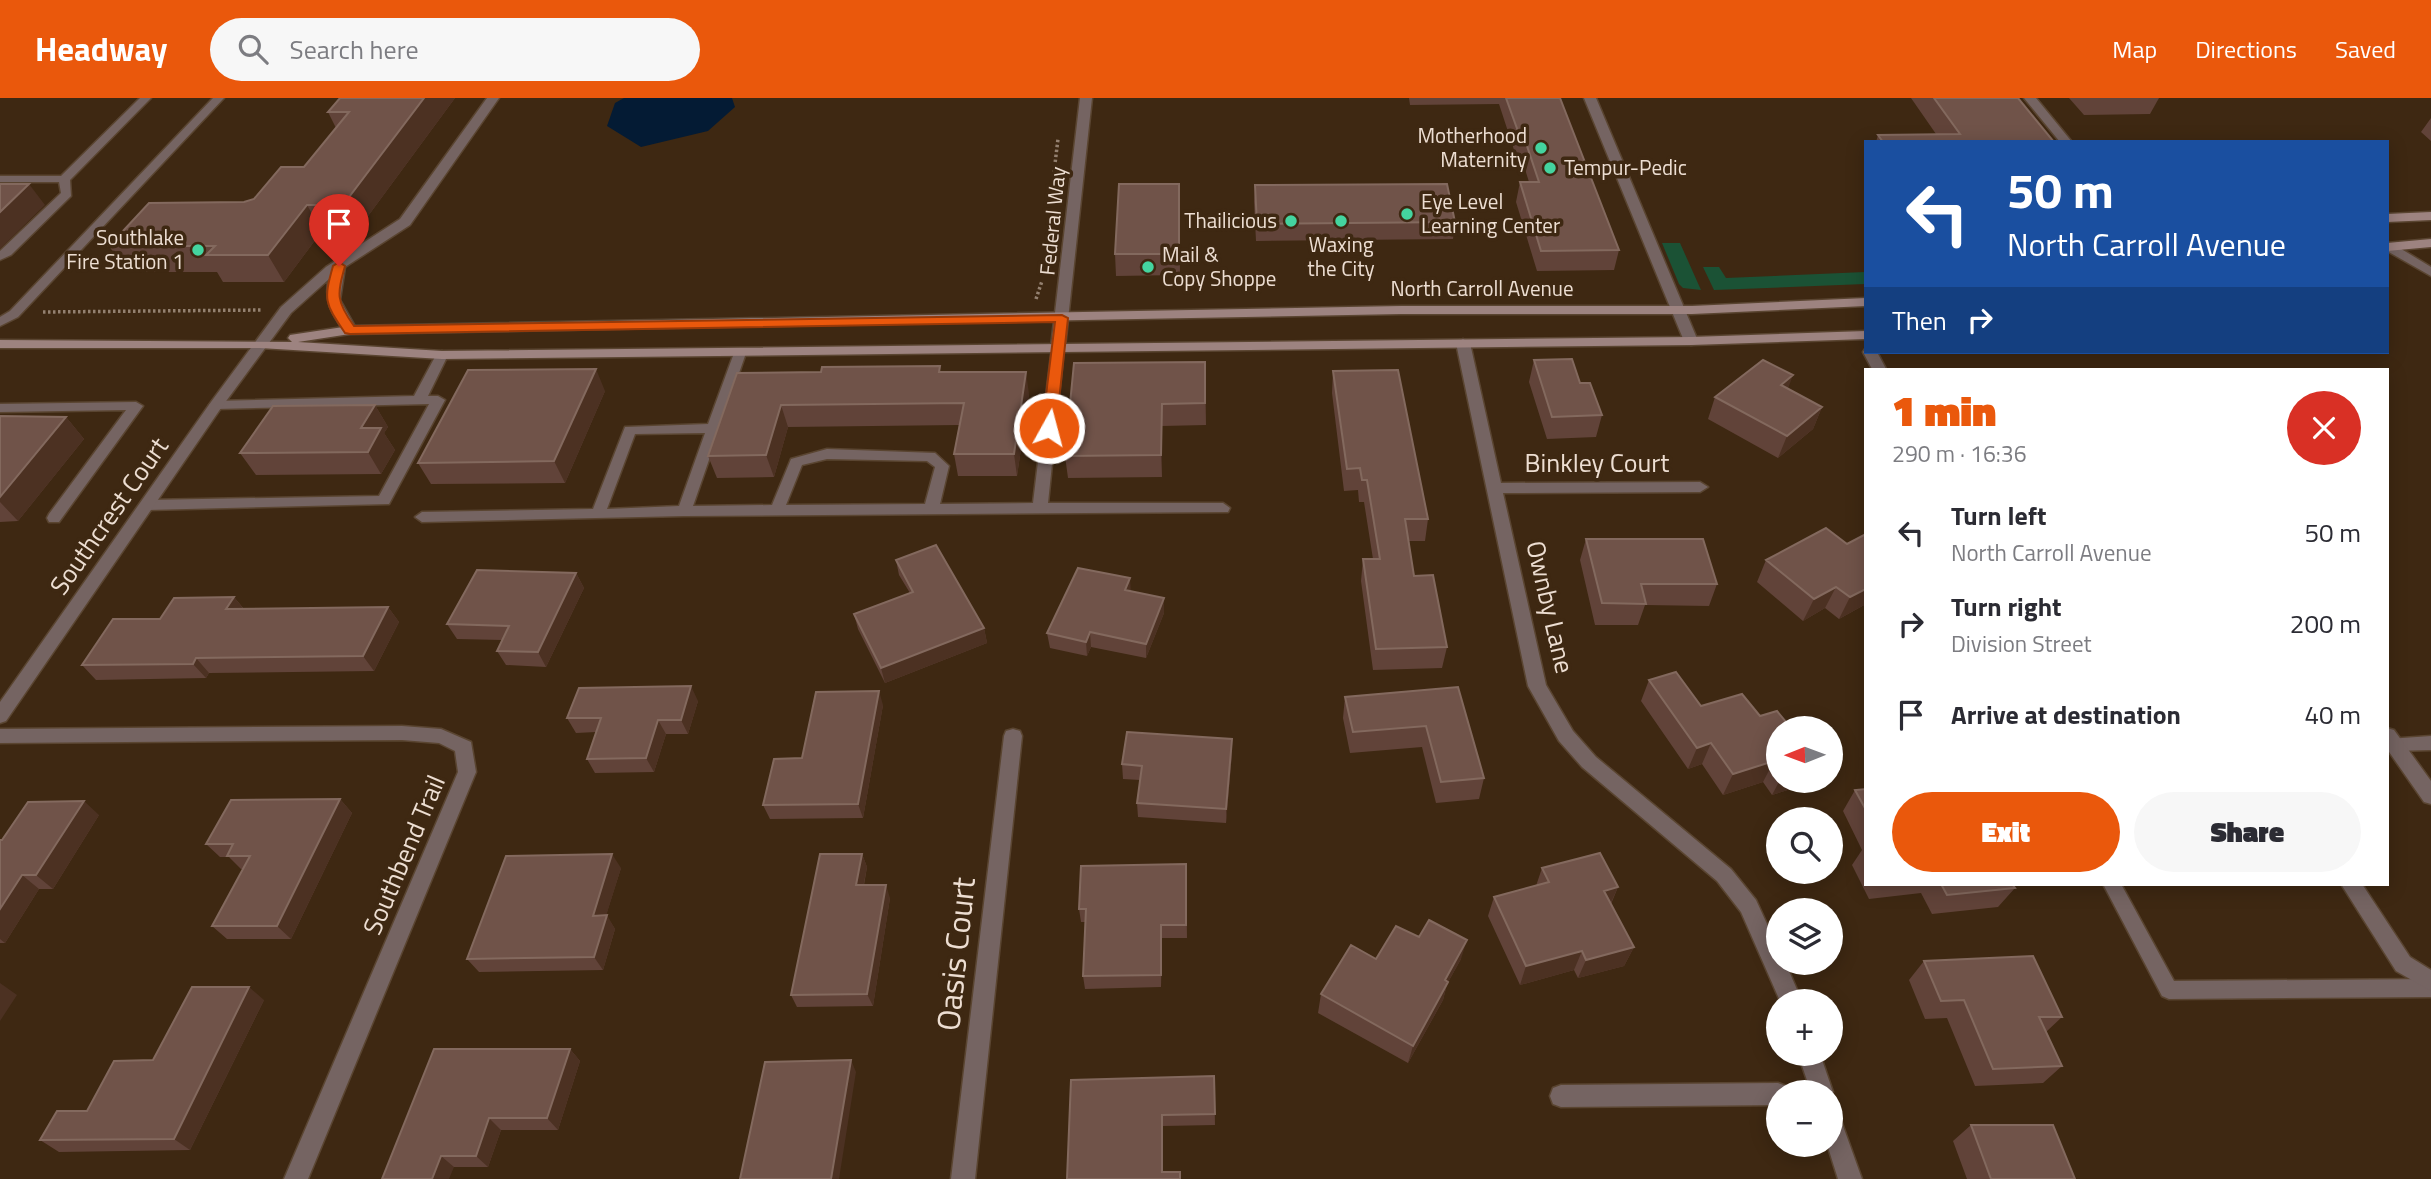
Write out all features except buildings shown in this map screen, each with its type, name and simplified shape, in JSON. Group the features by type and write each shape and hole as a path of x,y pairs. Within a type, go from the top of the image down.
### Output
{"main road":[{"path":"2389,218 2431,216"},
{"path":"2389,247 2431,243"},
{"name":"North Carroll Avenue","path":"260,344 350,330 1406,310 1678,308 1864,302"},
{"name":"North Carroll Avenue","path":"0,344 260,344 442,355 1864,338"}],"street":[{"name":"Southcrest Court","path":"0,716 216,405 286,310 339,266 405,222 493,98"},
{"name":"Federal Way","path":"1058,347 1086,98"},
{"path":"1590,98 1691,341"},
{"path":"2030,98 2064,140"},
{"path":"339,266 332,289 333,306 350,330"},
{"name":"Ownby Lane","path":"1463,343 1537,686 1566,736 1589,762 1724,876 1749,906 1786,989"},
{"name":"Binkley Court","path":"1495,488 1700,486"},
{"name":"Southbend Trail","path":"0,736 402,733 441,736 464,747 467,772 296,1179"},
{"name":"Oasis Court","path":"963,1179 1013,736"},
{"path":"2390,739 2431,796"},
{"path":"2352,886 2403,964 2431,981"},
{"path":"1561,1096 1766,1094"},
{"path":"1843,1157 1850,1179"}],"lane":[{"path":"0,179 64,178 146,98"},
{"path":"0,322 15,313 219,98"},
{"path":"0,256 67,194 64,178"},
{"path":"2389,248 2431,272"},
{"path":"1040,508 1058,347"},
{"path":"684,511 740,353"},
{"path":"419,400 442,355"},
{"path":"147,505 384,501 438,400 216,405"},
{"path":"0,408 136,406 54,518"},
{"path":"598,514 630,430 713,428"},
{"path":"777,510 796,462 827,454 930,456 942,466 931,509"},
{"path":"422,517 684,511 1223,508"},
{"path":"2390,739 2431,743"},
{"path":"2113,886 2169,990 2431,988"}],"green space":[{"path":"1662,243 1680,243 1701,290 1683,288 1679,284"},
{"path":"1703,267 1719,267 1726,278 1864,272 1864,284 1714,290"}],"water":[{"path":"624,98 732,98 735,107 708,131 641,147 607,126 615,103"}],"place":[{"name":"Motherhood Maternity","path":"1541,148"},
{"name":"Tempur-Pedic","path":"1550,168"},
{"name":"Eye Level Learning Center","path":"1407,214"},
{"name":"Thailicious","path":"1291,221"},
{"name":"Waxing the City","path":"1341,221"},
{"name":"Southlake Fire Station 1","path":"198,250"},
{"name":"Mail & Copy Shoppe","path":"1148,267"}],"route":[{"path":"339,266 332,289 333,306 350,330 1062,318 1049,428"}]}
